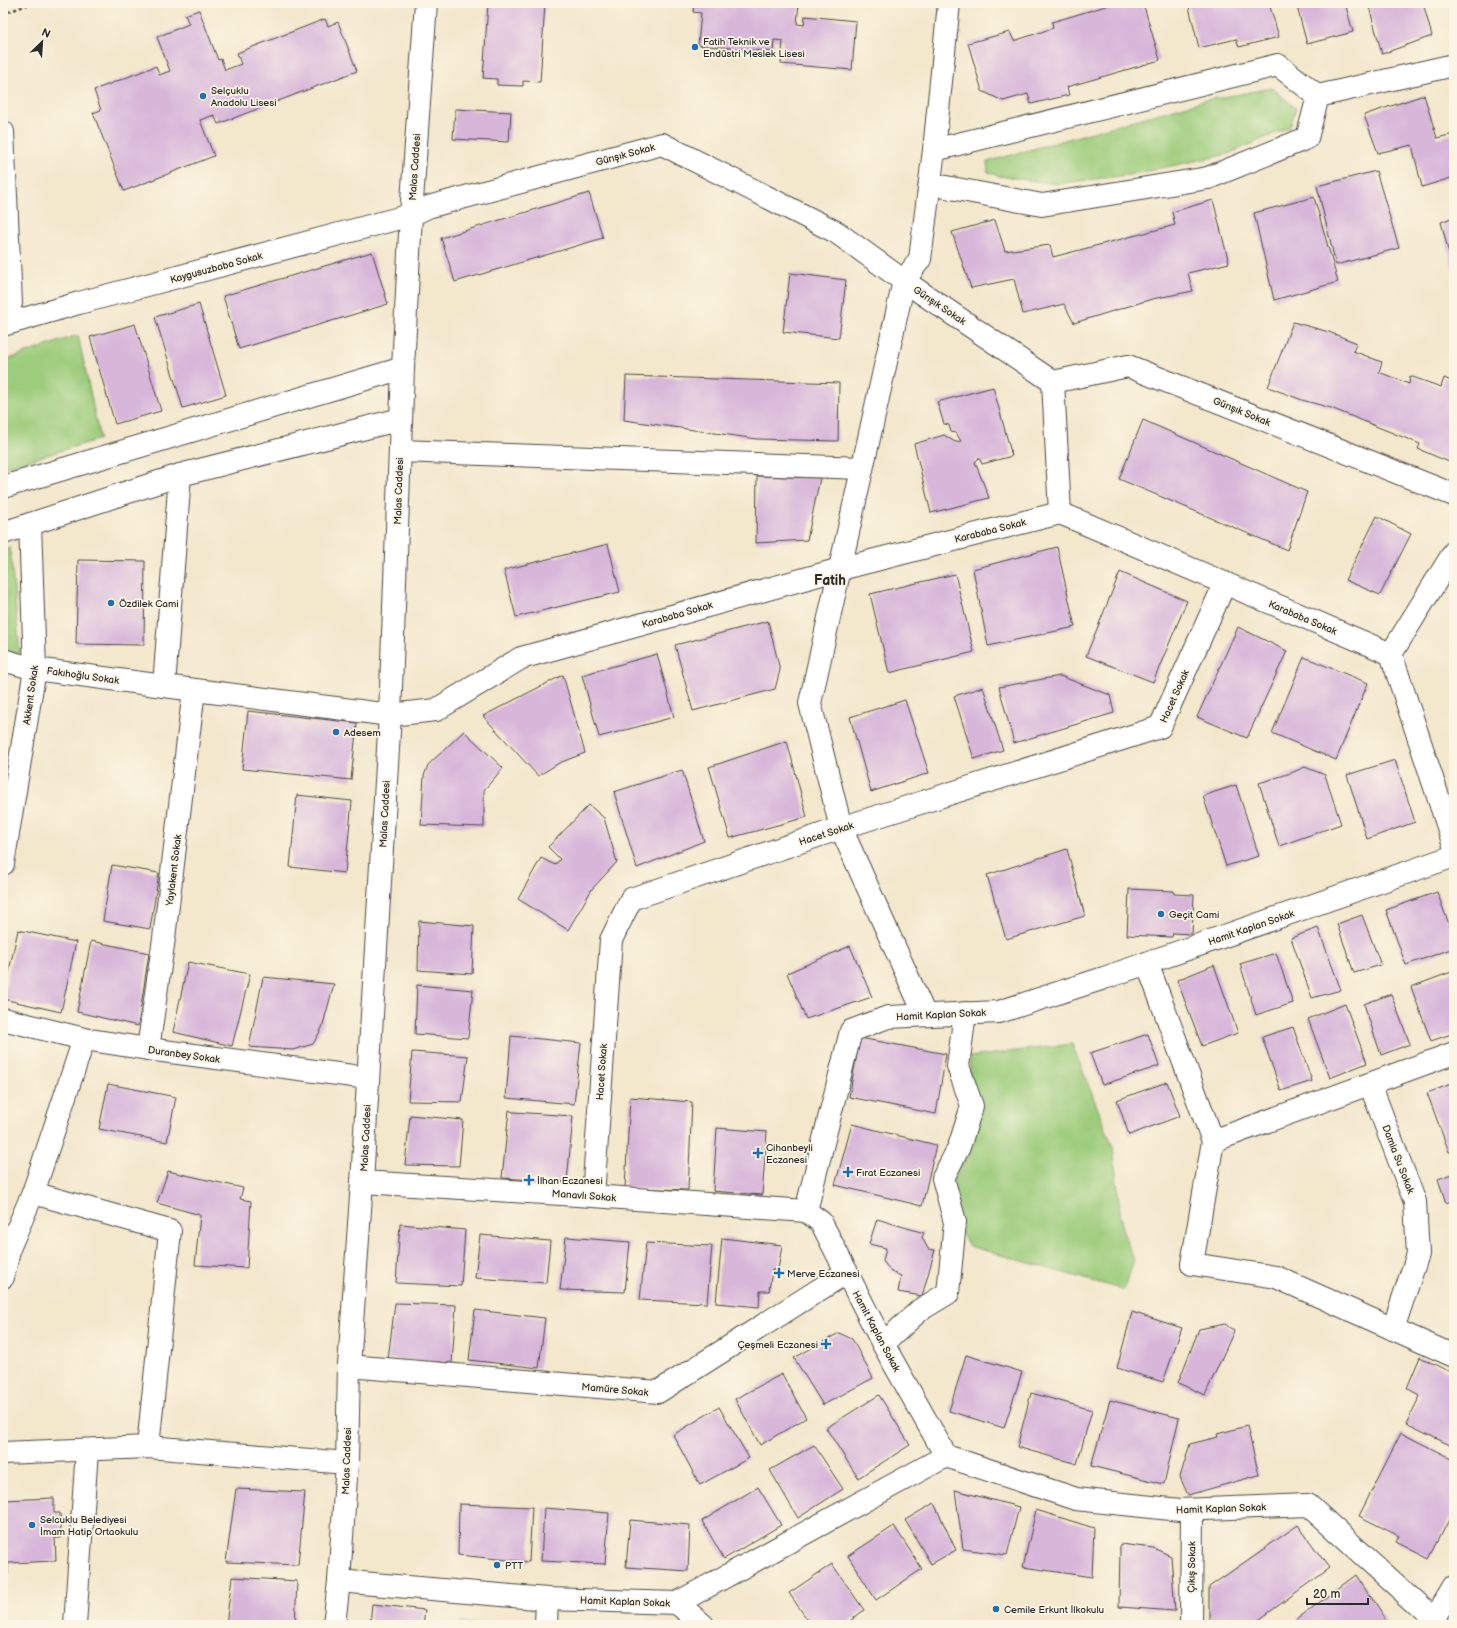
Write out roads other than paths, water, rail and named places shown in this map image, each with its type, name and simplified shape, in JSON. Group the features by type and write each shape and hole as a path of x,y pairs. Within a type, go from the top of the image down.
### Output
{"street":[{"name":"Malas Caddesi","path":"334,1625 340,1581 347,1463 349,1366 362,1182 390,715 403,368 419,211 426,3"},
{"path":"925,1015 841,828 810,703 904,281 920,259 934,150 948,3"},
{"path":"934,150 1278,65 1318,96"},
{"path":"1318,96 1454,65"},
{"path":"930,184 1042,205 1208,178 1307,138 1318,96"},
{"path":"3,132 11,303 3,324"},
{"name":"Gürışık Sokak","path":"419,211 662,144 836,232 904,281 1053,382 1128,366 1454,495"},
{"name":"Kaygusuzbaba Sokak","path":"3,324 419,211"},
{"path":"3,487 403,368"},
{"path":"1053,382 1060,512"},
{"path":"3,532 180,476 401,419"},
{"path":"400,451 862,468"},
{"path":"164,686 180,476"},
{"name":"Karababa Sokak","path":"194,690 390,715 436,710 521,658 840,569 1060,512 1390,654"},
{"name":"Akkent Sokak","path":"3,864 35,669 30,524"},
{"path":"1453,843 1390,654 1454,552"},
{"name":"Hacet Sokak","path":"593,1196 611,940 631,899 841,828 1160,727 1225,583"},
{"name":"Fakıhoğlu Sokak","path":"3,660 35,669 194,690"},
{"name":"Yaylakent Sokak","path":"148,1049 164,938 194,690"},
{"name":"Hamit Kaplan Sokak","path":"1435,1624 1308,1505 1180,1510 1076,1499 946,1456 883,1344 822,1222 806,1211 851,1031 888,1017 999,1012 1147,963 1453,843"},
{"path":"1147,963 1213,1141 1192,1264 1276,1278 1454,1356"},
{"path":"883,1344 920,1310 948,1293 955,1222 943,1178 959,1147 972,1106 958,1066 965,1013"},
{"name":"Duranbey Sokak","path":"3,1019 84,1039 148,1049 368,1078"},
{"path":"3,1277 6,1246 33,1193 84,1039"},
{"path":"1213,1141 1454,1053"},
{"name":"Damla Su Sokak","path":"1370,1084 1416,1202 1418,1254 1393,1329"},
{"name":"Manavlı Sokak","path":"362,1182 806,1211"},
{"path":"33,1193 170,1231 148,1447"},
{"name":"Mamüre Sokak","path":"349,1366 658,1392 847,1272"},
{"path":"3,1454 148,1447 347,1463"},
{"path":"75,1625 87,1450"},
{"name":"Hamit Kaplan Sokak","path":"340,1581 547,1599 677,1603 946,1456"},
{"name":"Çıkış Sokak","path":"1191,1625 1192,1510"},
{"path":"1435,1624 1454,1587"},
{"path":"546,1625 547,1599"},
{"path":"677,1603 703,1625"}],"place":[{"name":"Fatih Teknik ve Endüstri Meslek Lisesi","path":"695,47"},
{"name":"Selçuklu Anadolu Lisesi","path":"203,96"},
{"name":"Özdilek Cami","path":"111,603"},
{"name":"Adesem","path":"336,732"},
{"name":"Geçit Cami","path":"1161,914"},
{"name":"Cihanbeyli Eczanesi","path":"758,1153"},
{"name":"Fırat Eczanesi","path":"848,1172"},
{"name":"İlhan Eczanesi","path":"529,1180"},
{"name":"Merve Eczanesi","path":"779,1273"},
{"name":"Çeşmeli Eczanesi","path":"826,1344"},
{"name":"Selcuklu Belediyesi İmam Hatip Ortaokulu","path":"32,1525"},
{"name":"PTT","path":"497,1565"},
{"name":"Cemile Erkunt İlkokulu","path":"996,1609"}],"district":[{"name":"Fatih","path":"830,580"}]}
